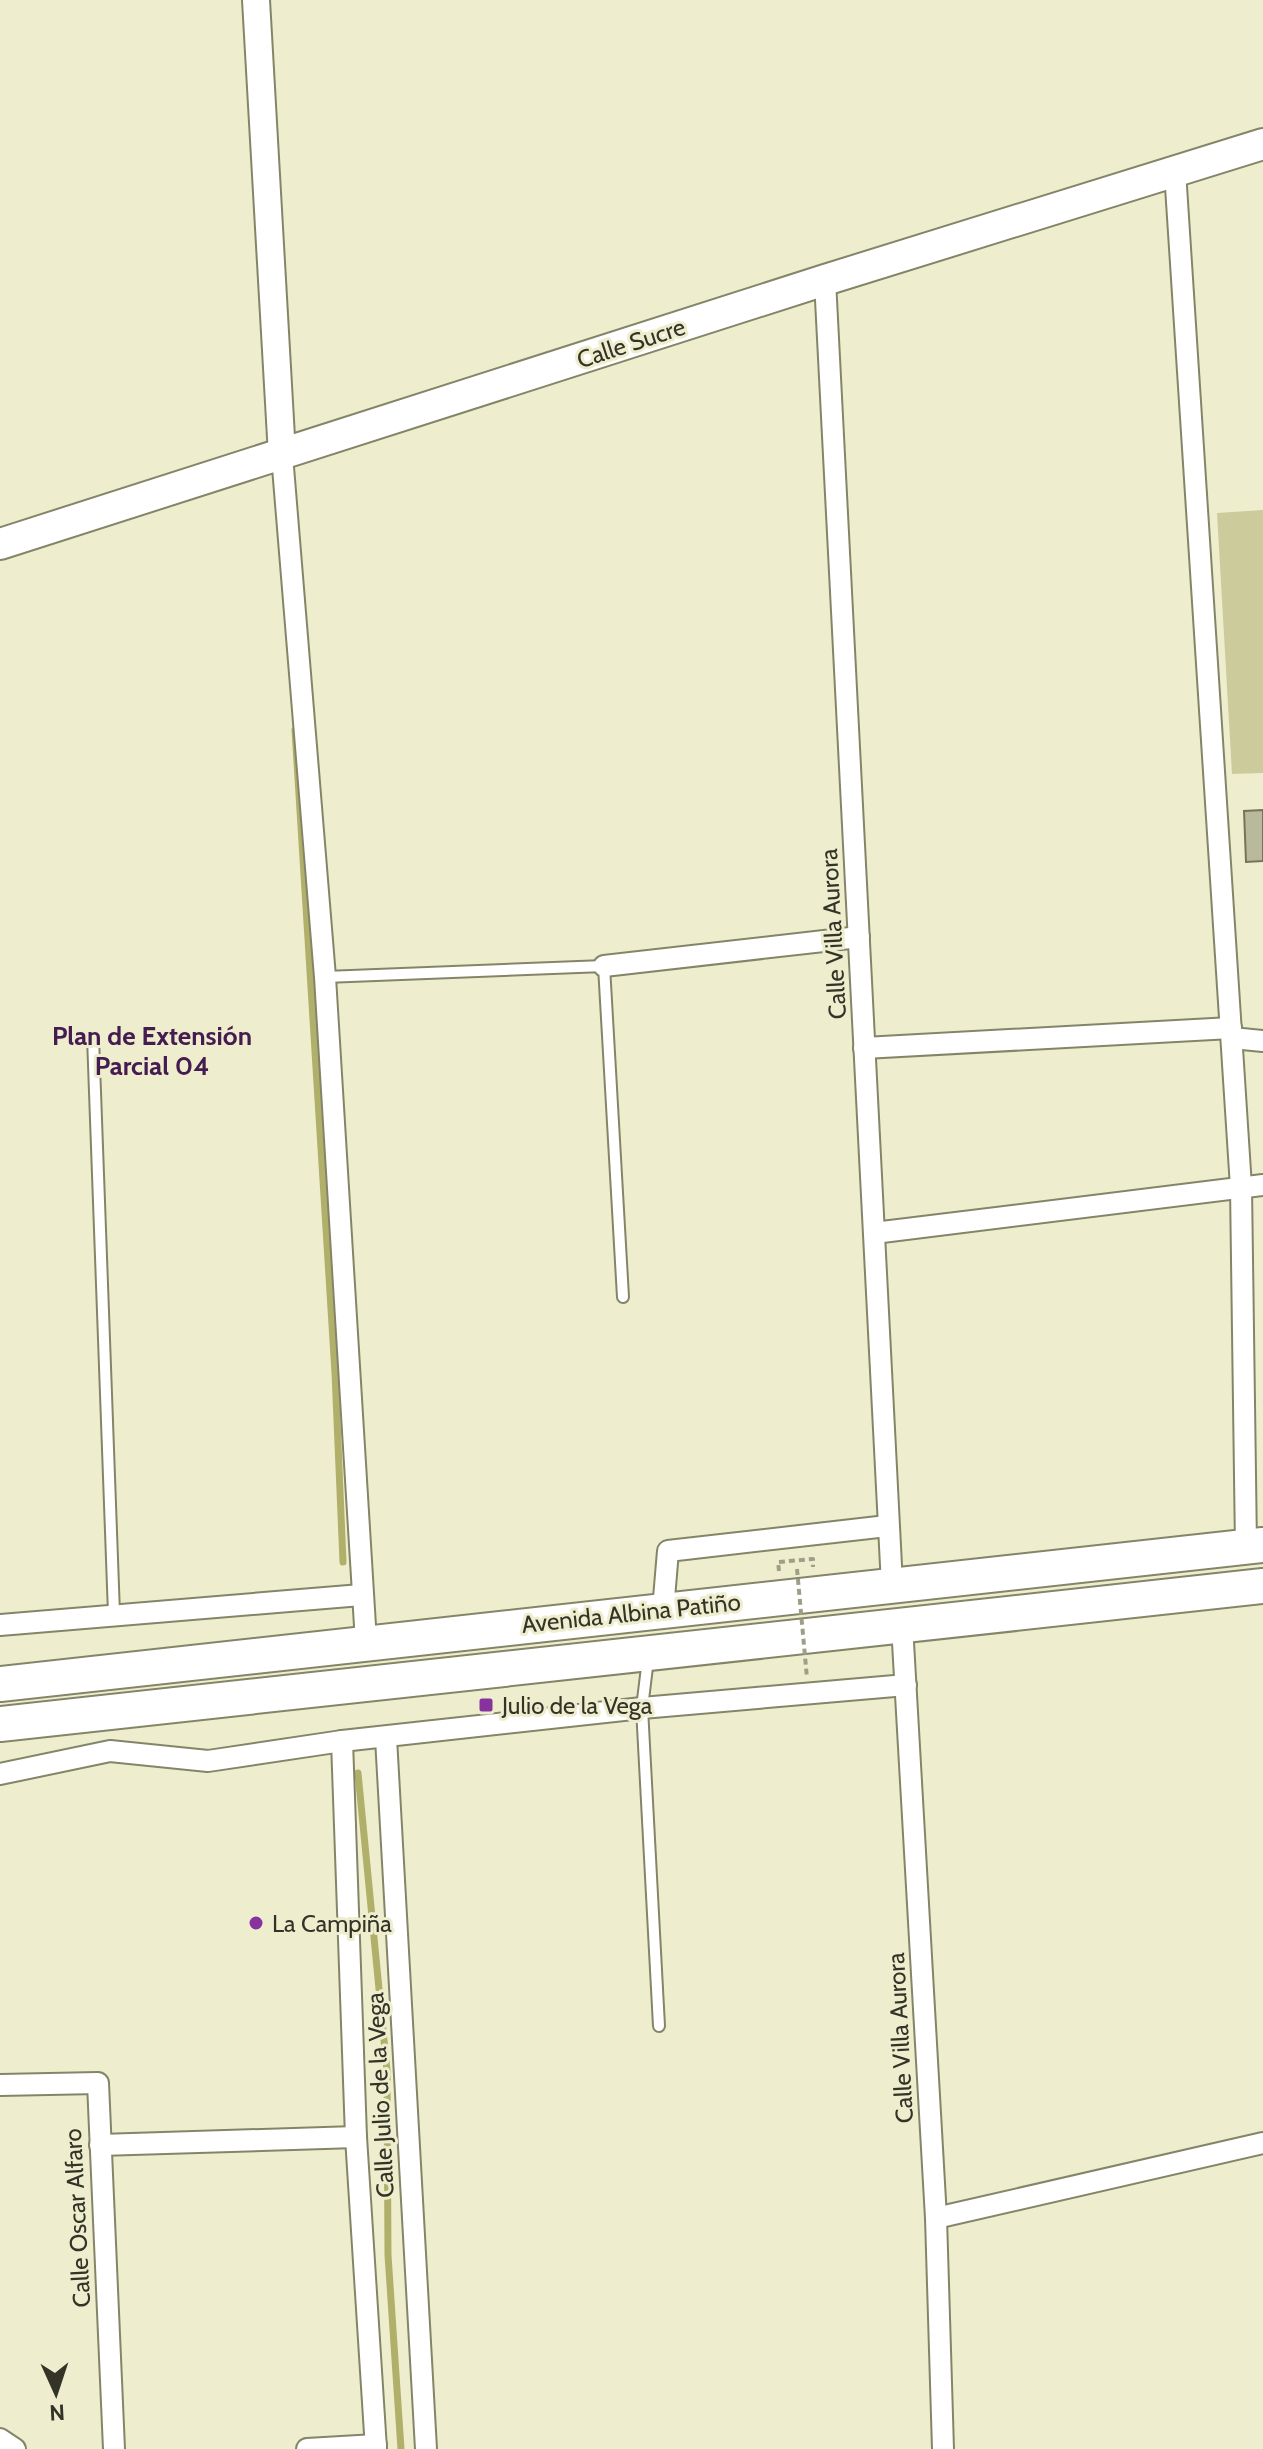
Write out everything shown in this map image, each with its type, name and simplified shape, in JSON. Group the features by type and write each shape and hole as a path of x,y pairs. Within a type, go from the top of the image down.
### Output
{"highway":[{"name":"Avenida Albina Patiño","path":"0,1684 1254,1546"},
{"name":"Avenida Albina Patiño","path":"0,1724 1263,1586"}],"main road":[{"name":"Calle Sucre","path":"0,544 825,280 1263,144"}],"street":[{"path":"256,0 282,455 325,977 366,1642"},
{"path":"1175,171 1241,1187 1254,1546"},
{"name":"Calle Villa Aurora","path":"825,280 892,1585"},
{"path":"604,966 859,937"},
{"path":"864,1048 1232,1033 1263,1041"},
{"path":"874,1233 1263,1185"},
{"path":"663,1610 668,1551 887,1526"},
{"path":"0,1625 361,1595"},
{"name":"Calle Villa Aurora","path":"902,1625 936,2218 943,2449"},
{"path":"0,1774 110,1751 208,1761 342,1741 642,1708 906,1685"},
{"name":"Calle Julio de la Vega","path":"386,1738 426,2449"},
{"name":"Calle Julio de la Vega","path":"342,1741 356,2137 376,2447"},
{"name":"Calle Oscar Alfaro","path":"0,2085 98,2083 114,2449"},
{"path":"100,2145 356,2137"},
{"path":"936,2218 1263,2143"},
{"path":"0,2439 15,2449"},
{"path":"307,2449 376,2447"}],"lane":[{"path":"325,977 604,966 623,1297"},
{"path":"93,1037 114,1614"},
{"path":"649,1653 642,1708 659,2026"}],"path":[{"path":"807,1678 797,1569 779,1571 778,1562 813,1559"}],"green space":[{"path":"1263,510 1263,773 1232,774 1217,513"}],"building":[{"path":"1263,810 1263,861 1246,862 1244,811"}],"waterway":[{"path":"295,730 335,1373 343,1562"},
{"path":"358,1773 387,2071 388,2255 401,2449"}],"place":[{"name":"Julio de la Vega","path":"486,1705"},
{"name":"La Campiña","path":"256,1923"}],"district":[{"name":"Plan de Extensión Parcial 04","path":"152,1051"}]}
